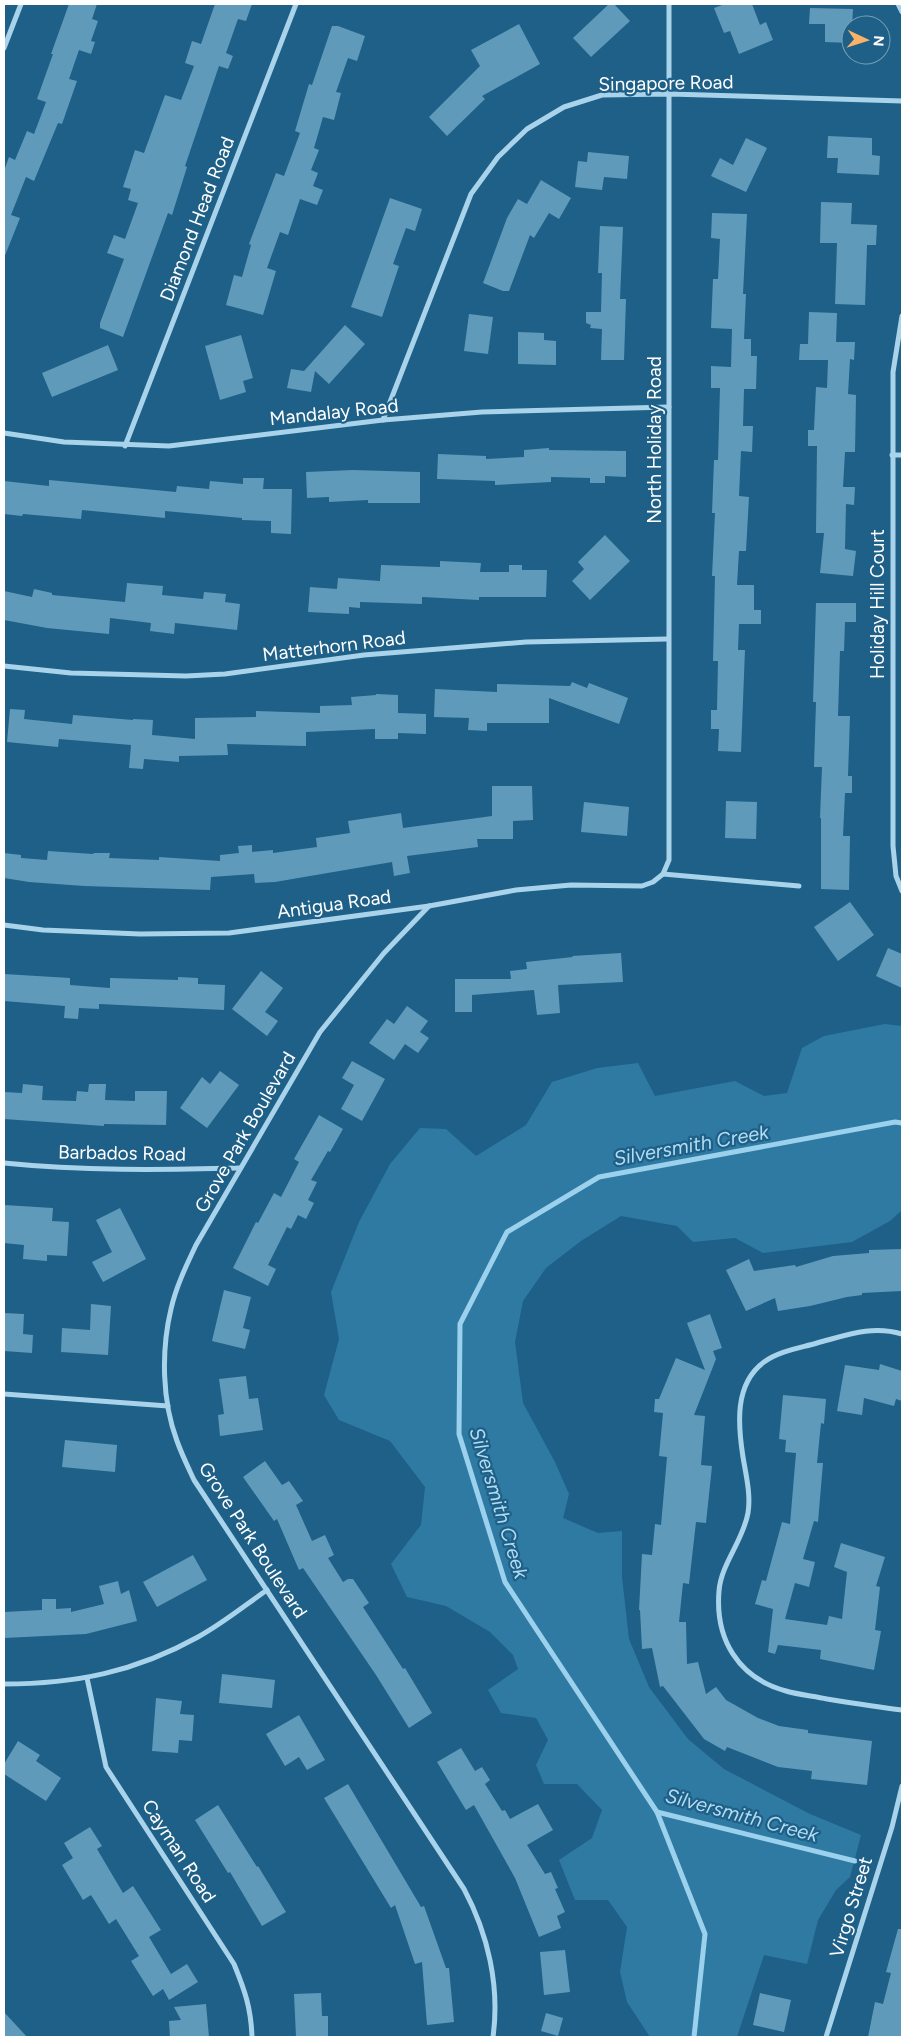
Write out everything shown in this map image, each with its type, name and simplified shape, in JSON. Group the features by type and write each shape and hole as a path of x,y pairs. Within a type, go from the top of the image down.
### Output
{"street":[{"path":"4,48 21,4"},
{"name":"Diamond Head Road","path":"124,446 296,4"},
{"name":"North Holiday Road","path":"663,874 669,860 669,4"},
{"path":"898,4 902,12"},
{"name":"Singapore Road","path":"383,420 471,194 498,157 527,129 564,107 602,95 670,94 902,101"},
{"name":"Holiday Hill Court","path":"902,316 893,372 892,455 893,846 896,876 902,891"},
{"name":"Mandalay Road","path":"4,433 64,442 124,446 169,446 383,420 482,412 669,407"},
{"path":"892,455 902,455"},
{"name":"Matterhorn Road","path":"4,666 71,673 186,676 226,674 364,655 526,642 668,639"},
{"path":"663,874 799,886"},
{"name":"Antigua Road","path":"4,926 43,930 140,934 229,933 429,906 516,890 571,885 642,886 654,882 663,874"},
{"name":"Grove Park Boulevard","path":"429,906 384,953 332,1015 320,1032 240,1168 196,1245 181,1277 171,1309 165,1360 168,1406 177,1440 194,1480 464,1889 472,1904 485,1936 489,1953 496,2004 493,2037"},
{"name":"Barbados Road","path":"4,1163 139,1170 240,1168"},
{"path":"902,1334 890,1330 870,1329 782,1353 764,1363 751,1378 740,1403 739,1430 748,1488 748,1513 741,1537 726,1566 719,1589 718,1618 724,1641 739,1663 760,1680 786,1691 902,1710"},
{"path":"4,1394 168,1406"},
{"path":"4,1684 28,1684 87,1678 164,1655 200,1636 267,1590"},
{"name":"Cayman Road","path":"87,1678 106,1767 234,1964 245,1990 251,2014 252,2037"},
{"name":"Virgo Street","path":"826,2037 892,1827 902,1786"}],"shaded area":[{"path":"885,1024 902,1026 902,1210 890,1221 852,1242 763,1253 735,1238 693,1242 677,1226 621,1216 581,1241 546,1268 523,1301 515,1342 523,1403 555,1462 569,1494 563,1518 598,1533 622,1531 622,1577 629,1639 649,1687 688,1739 724,1769 810,1814 861,1835 850,1877 836,1890 818,1920 807,1964 764,1955 737,2037 650,2037 627,2002 620,1972 627,1927 608,1900 575,1900 559,1860 592,1838 602,1810 577,1784 544,1784 536,1765 548,1740 536,1718 501,1713 488,1690 518,1669 513,1655 490,1632 446,1606 407,1597 391,1564 421,1525 425,1487 390,1441 339,1420 324,1395 339,1339 331,1292 359,1222 390,1164 420,1128 446,1129 476,1156 526,1125 552,1082 597,1068 638,1063 655,1096 735,1081 764,1096 787,1093 802,1048 824,1036"}],"building":[{"path":"69,4 97,4 92,19 98,21 91,41 95,42 91,54 79,50 69,79 77,81 62,124 58,123 34,181 26,177 11,215 20,218 4,258 4,171 9,157 15,160 27,131 34,134 46,102 37,99"},
{"path":"215,4 252,4 246,21 238,19 226,53 233,56 228,69 219,66 185,166 187,167 172,215 168,213 123,337 100,328 100,323 124,259 107,253 114,235 125,239 138,203 128,200 131,189 123,187 135,150 144,153 165,95 181,100 194,66 185,63 192,41 201,44"},
{"path":"609,4 614,4 630,21 591,57 573,38"},
{"path":"725,4 752,4 760,25 766,22 773,40 739,54 730,31 724,33 714,8"},
{"path":"810,8 853,9 853,15 841,15 841,43 825,42 825,24 809,24"},
{"path":"519,24 540,64 482,96 485,99 447,136 429,117 480,66 471,50"},
{"path":"332,26 338,26 365,36 357,61 348,58 336,92 341,93 334,120 323,117 314,148 319,150 311,170 318,173 313,186 323,190 317,205 300,199 288,235 280,232 267,268 276,271 263,315 226,305 234,275 242,277 251,245 249,244 276,173 284,176 300,133 295,131 309,84 312,85"},
{"path":"828,136 872,138 872,155 880,156 879,175 837,173 838,158 827,158"},
{"path":"746,138 767,148 746,192 711,176 720,158 733,165"},
{"path":"588,152 629,156 627,179 604,177 602,190 575,187 578,161 587,162"},
{"path":"541,180 571,198 559,219 549,213 534,238 530,235 509,291 503,291 483,283 507,218 518,199 527,204"},
{"path":"390,198 422,209 415,231 406,228 393,264 399,266 382,317 351,307"},
{"path":"821,202 852,203 851,224 877,225 876,245 867,245 865,305 835,304 837,243 820,243"},
{"path":"712,213 747,214 743,294 746,294 744,339 751,339 751,356 757,356 756,389 744,389 743,426 753,426 752,452 741,451 739,496 749,497 746,551 739,551 737,585 754,585 754,610 761,610 761,624 739,624 738,650 745,650 741,752 718,751 719,729 711,729 711,710 717,710 718,661 713,661 715,576 712,576 715,513 712,513 714,460 718,460 720,388 711,388 711,366 731,367 732,329 711,328 713,279 718,279 720,239 711,238"},
{"path":"600,226 623,227 620,299 626,299 624,360 601,360 602,329 590,328 591,325 586,323 586,312 601,312 602,273 598,273"},
{"path":"809,312 837,313 836,342 855,342 854,360 850,359 848,394 856,395 855,452 845,452 843,487 855,487 854,505 846,504 845,549 856,551 853,576 820,573 824,533 816,533 817,446 808,446 808,430 814,430 816,387 827,388 828,360 799,360 800,344 808,344"},
{"path":"469,314 493,317 488,354 464,351"},
{"path":"345,325 365,344 329,384 315,371 311,392 287,388 291,369 304,371"},
{"path":"518,332 544,333 544,340 556,341 556,365 518,364"},
{"path":"241,335 253,378 243,381 246,392 220,400 205,346"},
{"path":"108,345 118,370 52,397 42,373"},
{"path":"549,448 549,450 626,451 626,477 605,476 605,483 590,483 590,478 551,477 551,482 495,485 495,481 437,479 438,454 486,456 486,459 524,457 524,450"},
{"path":"353,470 420,472 420,503 368,503 368,500 329,502 329,497 307,498 306,472"},
{"path":"243,478 264,478 263,489 292,489 291,534 271,533 271,521 242,520 242,518 165,511 165,518 82,510 81,519 4,514 4,481 49,486 49,480 176,492 177,486 209,489 210,481 243,484"},
{"path":"605,535 630,561 590,600 572,581 584,569 578,562"},
{"path":"440,561 481,563 480,572 509,572 509,565 522,565 522,570 547,570 546,597 479,597 479,600 422,597 422,604 360,602 360,608 349,607 349,614 308,612 310,587 337,589 338,578 380,581 381,565 440,567"},
{"path":"127,583 163,586 162,595 203,599 204,592 226,594 225,602 240,604 237,630 175,623 174,634 150,631 151,623 110,618 109,634 47,628 4,620 4,591 32,597 34,589 52,593 52,595 125,602"},
{"path":"816,603 856,603 856,622 845,622 844,651 840,651 838,716 850,716 848,776 852,776 852,793 845,793 843,836 850,836 849,890 821,889 820,818 822,767 814,767 816,702 813,702"},
{"path":"572,682 587,688 589,683 628,698 619,724 549,698 549,723 487,723 487,731 468,730 469,718 434,717 435,689 497,692 497,684 570,686"},
{"path":"376,694 398,695 398,713 426,714 426,734 398,733 398,739 375,739 375,729 306,732 306,746 227,744 228,755 179,756 179,762 144,759 143,769 129,768 131,745 59,739 58,747 7,742 10,709 25,710 24,719 72,724 73,715 153,720 152,735 195,739 195,718 256,717 256,711 320,713 320,706 352,705 351,697"},
{"path":"492,786 532,786 533,820 513,821 513,839 477,839 478,847 407,856 410,873 394,876 392,862 275,882 255,883 254,874 211,877 210,890 84,886 4,878 4,853 21,855 21,858 47,860 48,851 93,854 110,853 109,858 159,860 159,857 220,861 220,855 239,853 238,846 252,845 252,852 273,850 273,853 317,847 316,838 350,833 348,821 401,813 403,828 492,816"},
{"path":"726,801 757,802 756,839 725,838"},
{"path":"584,802 629,807 627,836 581,832"},
{"path":"850,902 874,935 838,961 814,927"},
{"path":"888,948 902,954 902,988 876,976"},
{"path":"621,953 623,982 558,985 560,1013 537,1015 534,990 472,995 472,1012 455,1012 455,979 511,979 510,971 527,969 526,962 572,956"},
{"path":"261,971 283,988 265,1012 278,1021 267,1036 232,1009"},
{"path":"4,974 70,978 70,985 110,988 110,978 178,980 178,977 198,978 198,984 225,985 224,1010 99,1004 99,1009 79,1008 78,1019 64,1018 65,1006 4,1001"},
{"path":"407,1006 428,1021 420,1032 429,1038 418,1053 405,1044 394,1060 369,1043 387,1019 394,1024"},
{"path":"352,1061 385,1079 362,1121 341,1109 354,1085 342,1078"},
{"path":"220,1071 239,1085 207,1128 180,1108 202,1077 210,1084"},
{"path":"23,1084 43,1086 42,1100 76,1101 77,1091 88,1092 89,1084 106,1084 105,1100 135,1101 135,1091 167,1091 166,1125 104,1124 104,1126 4,1119 4,1092 22,1093"},
{"path":"319,1115 343,1129 311,1180 317,1182 308,1200 314,1203 306,1219 298,1215 291,1229 287,1227 268,1265 276,1269 268,1286 233,1268 256,1222 258,1223 274,1193 281,1197 299,1162 294,1159"},
{"path":"4,1205 53,1208 52,1221 69,1222 67,1256 47,1255 47,1261 23,1259 24,1245 4,1243"},
{"path":"120,1208 146,1259 103,1282 92,1262 112,1252 96,1220"},
{"path":"902,1249 902,1291 862,1293 862,1295 778,1311 775,1298 746,1311 726,1270 749,1259 754,1271 795,1265 796,1267 833,1256 869,1253 869,1250"},
{"path":"224,1290 251,1297 243,1328 250,1330 245,1349 212,1341"},
{"path":"91,1304 111,1306 108,1355 61,1352 62,1328 90,1330"},
{"path":"4,1313 24,1314 23,1334 33,1335 32,1353 4,1351"},
{"path":"710,1314 722,1348 713,1351 716,1359 694,1415 705,1416 701,1465 712,1466 706,1523 696,1522 689,1584 683,1583 679,1622 686,1622 687,1664 698,1662 706,1694 716,1687 726,1700 758,1718 779,1726 808,1730 808,1733 872,1741 867,1785 811,1779 812,1771 778,1767 727,1747 725,1751 704,1739 663,1686 660,1687 652,1648 642,1649 639,1610 642,1554 652,1555 655,1524 661,1525 667,1457 659,1456 663,1413 654,1412 655,1399 659,1399 676,1358 705,1370 687,1323"},
{"path":"880,1364 902,1371 902,1401 896,1399 894,1406 864,1398 862,1415 837,1411 845,1365 879,1370"},
{"path":"246,1376 249,1399 258,1398 263,1430 220,1436 218,1415 224,1414 219,1379"},
{"path":"783,1395 826,1399 824,1424 821,1423 817,1463 823,1463 818,1522 814,1521 803,1559 815,1562 809,1587 795,1583 785,1619 827,1625 829,1616 842,1619 847,1572 834,1567 841,1543 885,1557 876,1586 880,1587 875,1630 881,1631 874,1670 820,1659 821,1650 778,1645 775,1654 768,1652 773,1609 755,1604 762,1580 766,1581 782,1522 790,1524 796,1453 785,1452 786,1440 779,1439"},
{"path":"65,1440 117,1445 115,1472 62,1467"},
{"path":"265,1461 282,1485 289,1481 303,1501 296,1505 312,1541 325,1535 334,1555 328,1558 343,1582 353,1579 369,1603 363,1607 403,1669 405,1668 432,1713 409,1728 376,1675 303,1568 299,1570 277,1519 274,1521 243,1477"},
{"path":"193,1555 207,1580 157,1607 143,1582"},
{"path":"118,1581 121,1594 129,1590 137,1621 86,1634 4,1638 4,1612 42,1610 42,1599 56,1599 56,1609 71,1608 71,1612 104,1604 99,1586"},
{"path":"222,1674 275,1680 272,1708 219,1703"},
{"path":"156,1698 182,1701 180,1714 194,1715 192,1741 179,1740 178,1753 152,1751"},
{"path":"299,1715 325,1760 307,1770 299,1757 285,1766 266,1734"},
{"path":"18,1741 40,1755 36,1761 61,1778 46,1801 4,1774 4,1764"},
{"path":"461,1748 475,1771 482,1767 490,1780 485,1784 502,1811 505,1810 510,1819 538,1804 553,1830 527,1845 545,1874 551,1872 558,1888 555,1889 565,1912 557,1916 561,1928 539,1937 515,1878 474,1805 466,1810 437,1762"},
{"path":"348,1784 421,1907 424,1906 446,1968 449,1968 454,2022 427,2025 422,1962 415,1964 395,1905 391,1908 324,1798"},
{"path":"218,1805 286,1912 262,1926 230,1872 228,1873 195,1820"},
{"path":"90,1827 102,1846 97,1849 123,1893 133,1886 161,1930 149,1937 171,1974 187,1964 198,1982 169,2000 163,1989 153,1996 131,1961 139,1956 116,1919 109,1924 91,1895 83,1900 62,1865 73,1858 64,1843"},
{"path":"898,1929 902,1929 902,2037 868,2037 875,2002 883,2004 891,1973 886,1972"},
{"path":"565,1950 570,1992 544,1995 540,1952"},
{"path":"321,1993 322,2016 328,2016 328,2037 296,2037 294,1994"},
{"path":"760,1993 791,2000 784,2032 753,2025"},
{"path":"206,2004 209,2037 170,2037 169,2021 181,2020 174,2007"},
{"path":"4,2012 27,2037 4,2037"},
{"path":"546,2013 563,2018 558,2036 541,2031"}],"waterway":[{"name":"Silversmith Creek","path":"855,1861 657,1812 505,1582 459,1434 460,1324 507,1232 599,1177 895,1122 902,1123"},
{"path":"657,1812 705,1934 694,2037"}]}
